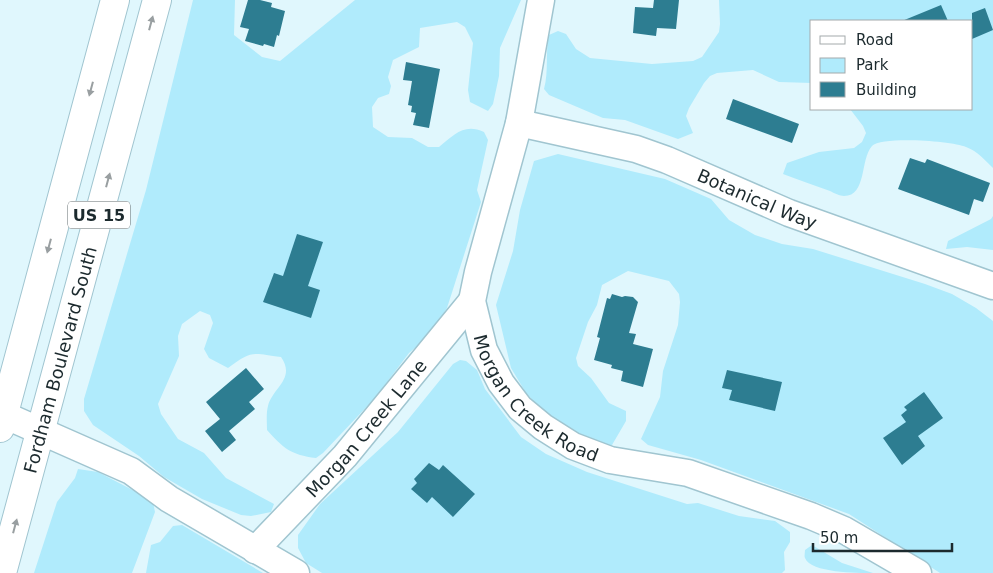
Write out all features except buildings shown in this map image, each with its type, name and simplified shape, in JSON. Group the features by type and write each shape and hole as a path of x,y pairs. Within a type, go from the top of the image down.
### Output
{"highway":[{"name":"US 15","path":"2,421 115,0"},
{"name":"Fordham Boulevard South","path":"2,573 157,0"}],"street":[{"name":"Morgan Creek Road","path":"541,0 519,123 478,272 472,301 484,350 500,383 520,408 543,427 573,446 610,460 688,473 734,487 844,530 918,573"},
{"name":"Botanical Way","path":"519,123 636,149 667,160 789,213 993,286"},
{"name":"Morgan Creek Lane","path":"255,550 345,456 472,301"},
{"path":"2,421 41,430 131,472 170,499 296,573"}],"green space":[{"path":"193,0 235,0 234,35 262,57 280,61 355,0 521,0 500,48 499,76 493,104 488,111 470,102 468,90 473,43 465,27 457,22 420,28 419,47 393,60 388,77 391,86 389,94 378,98 372,107 373,127 388,137 412,138 428,147 439,147 465,130 471,129 484,132 488,140 477,190 481,202 447,308 432,333 409,353 375,398 323,453 316,458 294,453 278,442 267,430 268,406 285,377 285,365 281,357 253,354 242,358 228,368 209,358 204,349 213,323 210,315 200,311 182,324 178,336 179,356 158,404 161,414 178,439 204,453 226,478 274,504 271,512 251,516 241,515 202,499 164,477 139,456 93,425 84,411 84,399 146,190"},
{"path":"719,0 993,0 993,168 977,153 966,147 933,141 902,140 878,143 872,146 868,152 860,184 851,194 844,196 783,174 787,163 819,152 854,148 862,142 866,133 851,110 973,110 973,20 810,20 810,83 779,82 753,70 717,73 710,76 704,83 689,108 686,116 693,133 678,139 625,120 603,118 549,95 544,89 549,35 558,31 566,34 576,49 590,58 652,64 693,61 702,57 719,32"},
{"path":"558,154 665,179 711,199 729,220 755,235 782,244 813,249 925,284 952,294 976,308 993,321 993,573 940,573 849,514 701,460 648,445 641,439 660,397 663,371 678,325 679,294 669,281 628,271 602,285 597,305 588,322 576,358 578,366 591,378 609,403 626,411 626,421 612,445 603,447 551,420 526,393 511,368 496,305 513,251 520,210 534,161"},
{"path":"993,216 993,250 967,247 946,249 948,241 991,219"},
{"path":"460,360 466,361 477,370 485,389 521,437 546,454 587,472 687,504 698,503 739,516 775,521 790,532 790,542 784,552 785,570 782,573 322,573 306,563 298,548 298,535 320,504 398,432 453,364"},
{"path":"78,469 98,472 153,502 155,512 132,573 34,573 57,502 75,478"},
{"path":"182,525 263,573 146,573 151,545 160,542 173,526"},
{"path":"812,545 842,563 873,573 835,571 816,567 809,563 805,557 805,550"}]}
